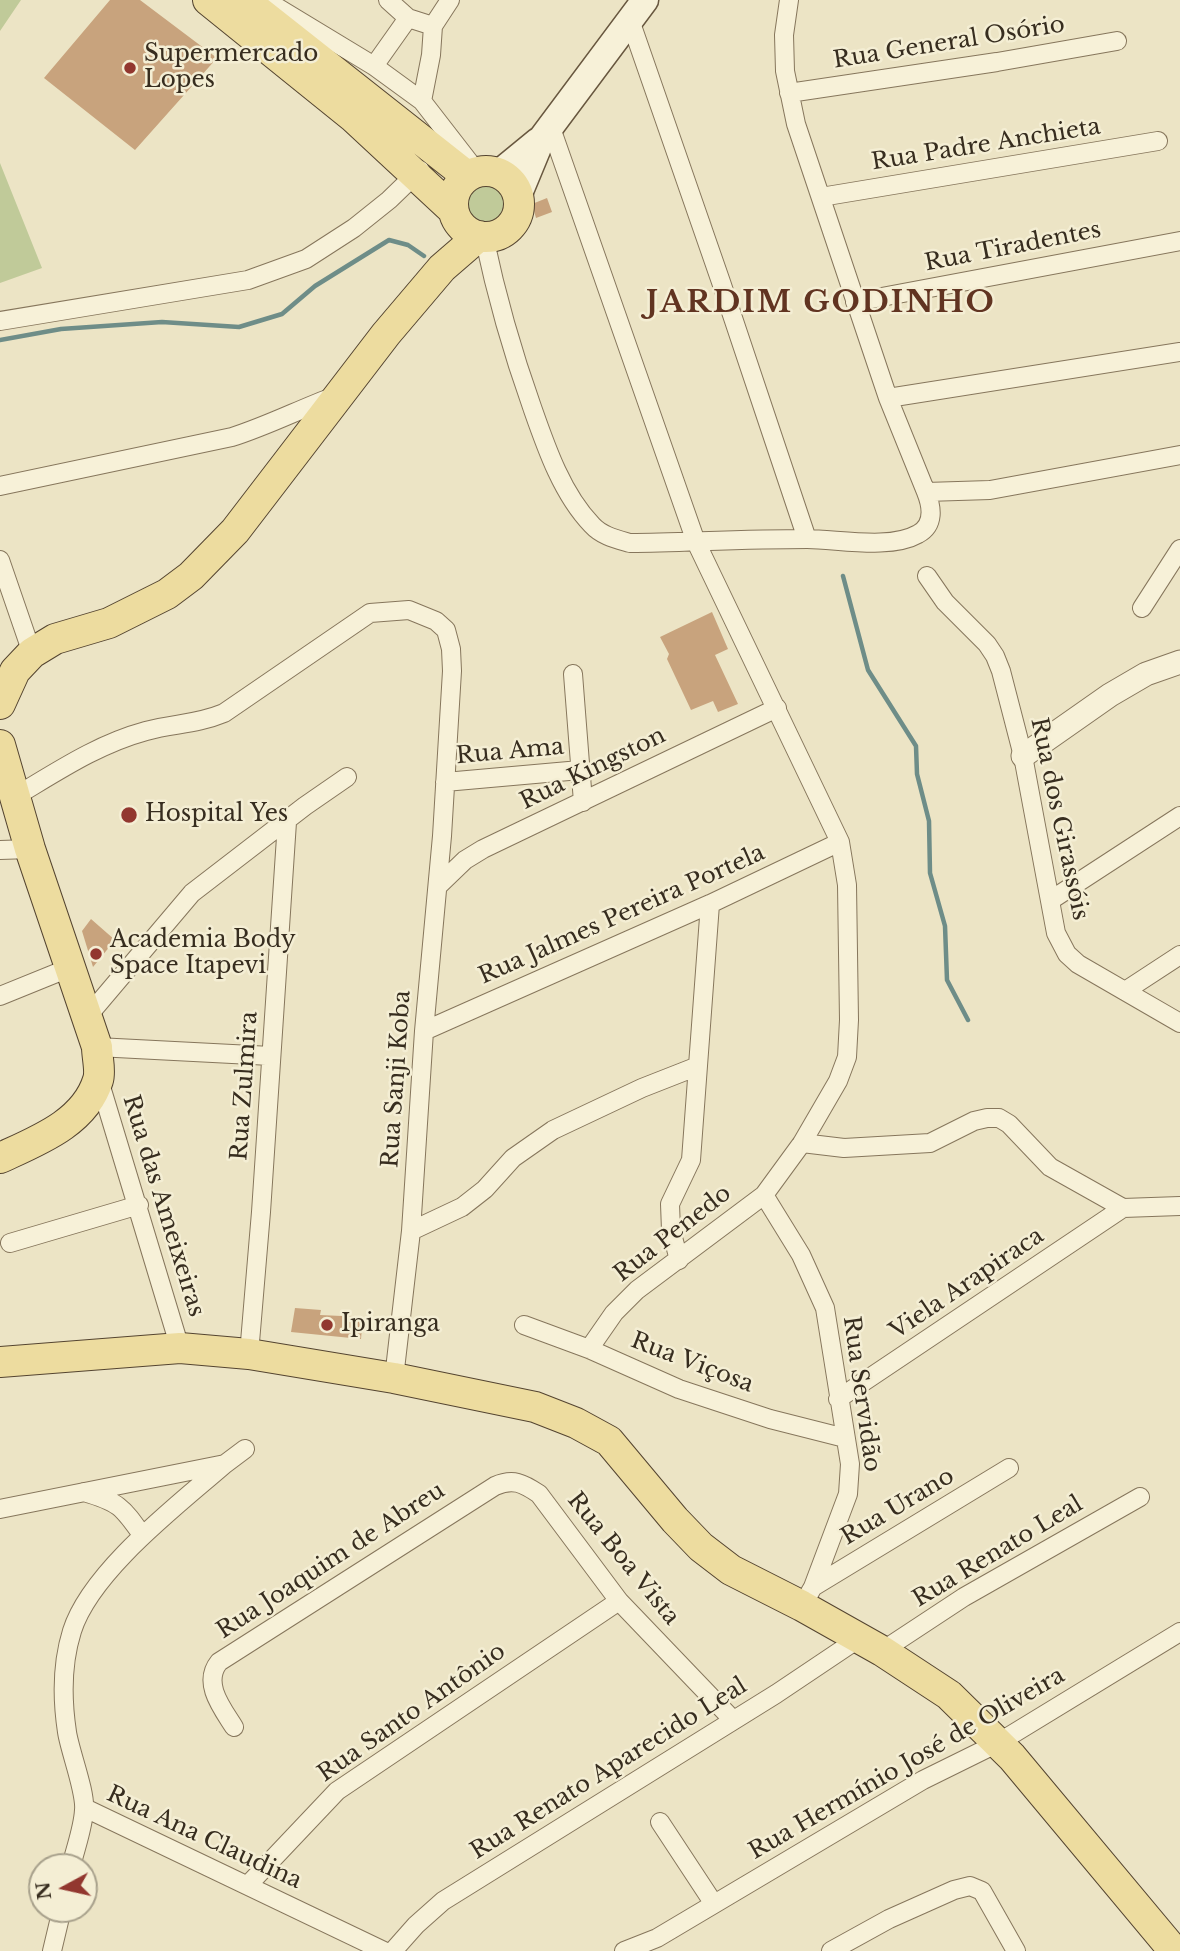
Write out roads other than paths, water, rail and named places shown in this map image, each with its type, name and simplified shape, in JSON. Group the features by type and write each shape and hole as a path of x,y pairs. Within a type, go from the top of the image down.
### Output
{"main road":[{"path":"208,0 353,117 468,226 501,233 513,222 517,214 490,179 436,151 244,0"},
{"path":"0,704 15,671 32,653 55,639 110,623 167,594 191,576 235,531 338,395 442,268 468,226 457,187 490,179 546,132 637,10"},
{"path":"0,745 30,849 97,1047 99,1079 88,1102 71,1118 47,1137 0,1158"},
{"path":"0,1362 180,1348 248,1354 394,1378 535,1407 576,1423 609,1441 675,1520 731,1570 807,1596 870,1645 949,1695 998,1743 1069,1823 1174,1951"}],"street":[{"path":"265,0 374,66 422,101 490,179"},
{"path":"388,0 408,18 433,26"},
{"path":"422,101 433,26 450,0"},
{"path":"468,226 551,461 583,514 593,527 607,537 630,543 807,539 876,542 919,534 926,529 930,520 931,511 926,492 888,398 796,124 785,71 784,35 789,0"},
{"path":"637,10 721,282 807,539"},
{"path":"374,66 408,18"},
{"name":"Rua General Osório","path":"789,93 1117,41"},
{"name":"Rua Penedo","path":"546,132 696,542 840,842 847,885 847,1057 838,1081 802,1143 764,1195 637,1290 614,1313 589,1349"},
{"name":"Rua Padre Anchieta","path":"821,197 1158,141"},
{"path":"0,321 248,280 306,259 354,228 416,174 436,151"},
{"name":"Rua Tiradentes","path":"855,302 1180,241"},
{"path":"888,398 1180,352"},
{"path":"0,486 232,437 338,395"},
{"path":"926,492 990,490 1180,455"},
{"path":"1142,608 1180,549"},
{"path":"0,560 32,653"},
{"name":"Rua dos Girassóis","path":"927,576 945,601 995,656 1023,756 1056,933 1067,954 1078,964 1180,1023"},
{"name":"Rua Sanji Koba","path":"16,796 107,743 149,730 204,722 224,713 370,613 409,610 436,621 446,630 451,649 452,671 438,886 424,1031 411,1231 394,1378"},
{"path":"1023,756 1110,695 1146,674 1180,662"},
{"path":"573,674 583,802"},
{"name":"Rua Kingston","path":"438,886 465,860 777,708"},
{"name":"Rua Ama","path":"444,782 580,770"},
{"path":"87,1017 192,893 347,777"},
{"path":"1051,900 1180,816"},
{"name":"Rua Zulmira","path":"248,1354 287,822"},
{"name":"Rua Jalmes Pereira Portela","path":"424,1031 710,904 840,842"},
{"path":"0,850 30,849"},
{"path":"679,1260 671,1230 670,1203 691,1160 710,904"},
{"path":"1125,991 1180,955"},
{"path":"0,996 69,968"},
{"path":"97,1047 271,1056"},
{"path":"411,1231 462,1207 485,1189 513,1158 553,1130 642,1088 698,1066"},
{"name":"Rua das Ameixeiras","path":"99,1079 180,1348"},
{"path":"802,1143 844,1148 930,1143 974,1121 999,1118 1009,1124 1050,1167 1123,1208 1180,1206"},
{"name":"Rua Servidão","path":"764,1195 801,1255 825,1308 850,1464 848,1494 807,1596"},
{"path":"10,1243 139,1205"},
{"name":"Viela Arapiraca","path":"838,1399 1123,1208"},
{"name":"Rua Viçosa","path":"524,1325 589,1349 679,1389 770,1419 845,1438"},
{"name":"Rua Ana Claudina","path":"245,1449 142,1535 81,1609 65,1660 64,1689 67,1731 85,1808 394,1950"},
{"name":"Rua Ana Claudina","path":"0,1509 225,1464"},
{"name":"Rua Urano","path":"807,1596 1009,1468"},
{"name":"Rua Boa Vista","path":"495,1486 507,1481 522,1482 539,1494 619,1601 733,1720"},
{"name":"Rua Joaquim de Abreu","path":"234,1727 213,1688 213,1669 219,1662 495,1486"},
{"name":"Rua Ana Claudina","path":"80,1492 119,1505 142,1535"},
{"name":"Rua Renato Leal","path":"870,1645 964,1597 1140,1497"},
{"name":"Rua Santo Antônio","path":"248,1885 337,1791 619,1601"},
{"name":"Rua Hermínio José de Oliveira","path":"661,1945 713,1904 923,1780 998,1743 1180,1632"},
{"name":"Rua Renato Aparecido Leal","path":"394,1950 416,1925 443,1901 733,1720 870,1645"},
{"path":"74,1853 85,1808"},
{"path":"660,1822 713,1904"},
{"path":"831,1951 889,1919 954,1889 970,1886 982,1891 1016,1951"},
{"path":"52,1951 59,1923"},
{"path":"624,1951 661,1945"}],"waterway":[{"path":"0,340 61,329 162,322 239,327 282,314 315,286 389,240 408,245 424,256"},
{"path":"843,576 868,670 916,746 917,774 929,821 930,873 945,926 947,980 968,1020"}],"place":[{"name":"Supermercado Lopes","path":"130,68"},
{"name":"Hospital Yes","path":"129,815"},
{"name":"Academia Body Space Itapevi","path":"96,954"},
{"name":"Ipiranga","path":"327,1325"}],"district":[{"name":"JARDIM GODINHO","path":"821,304"}]}
